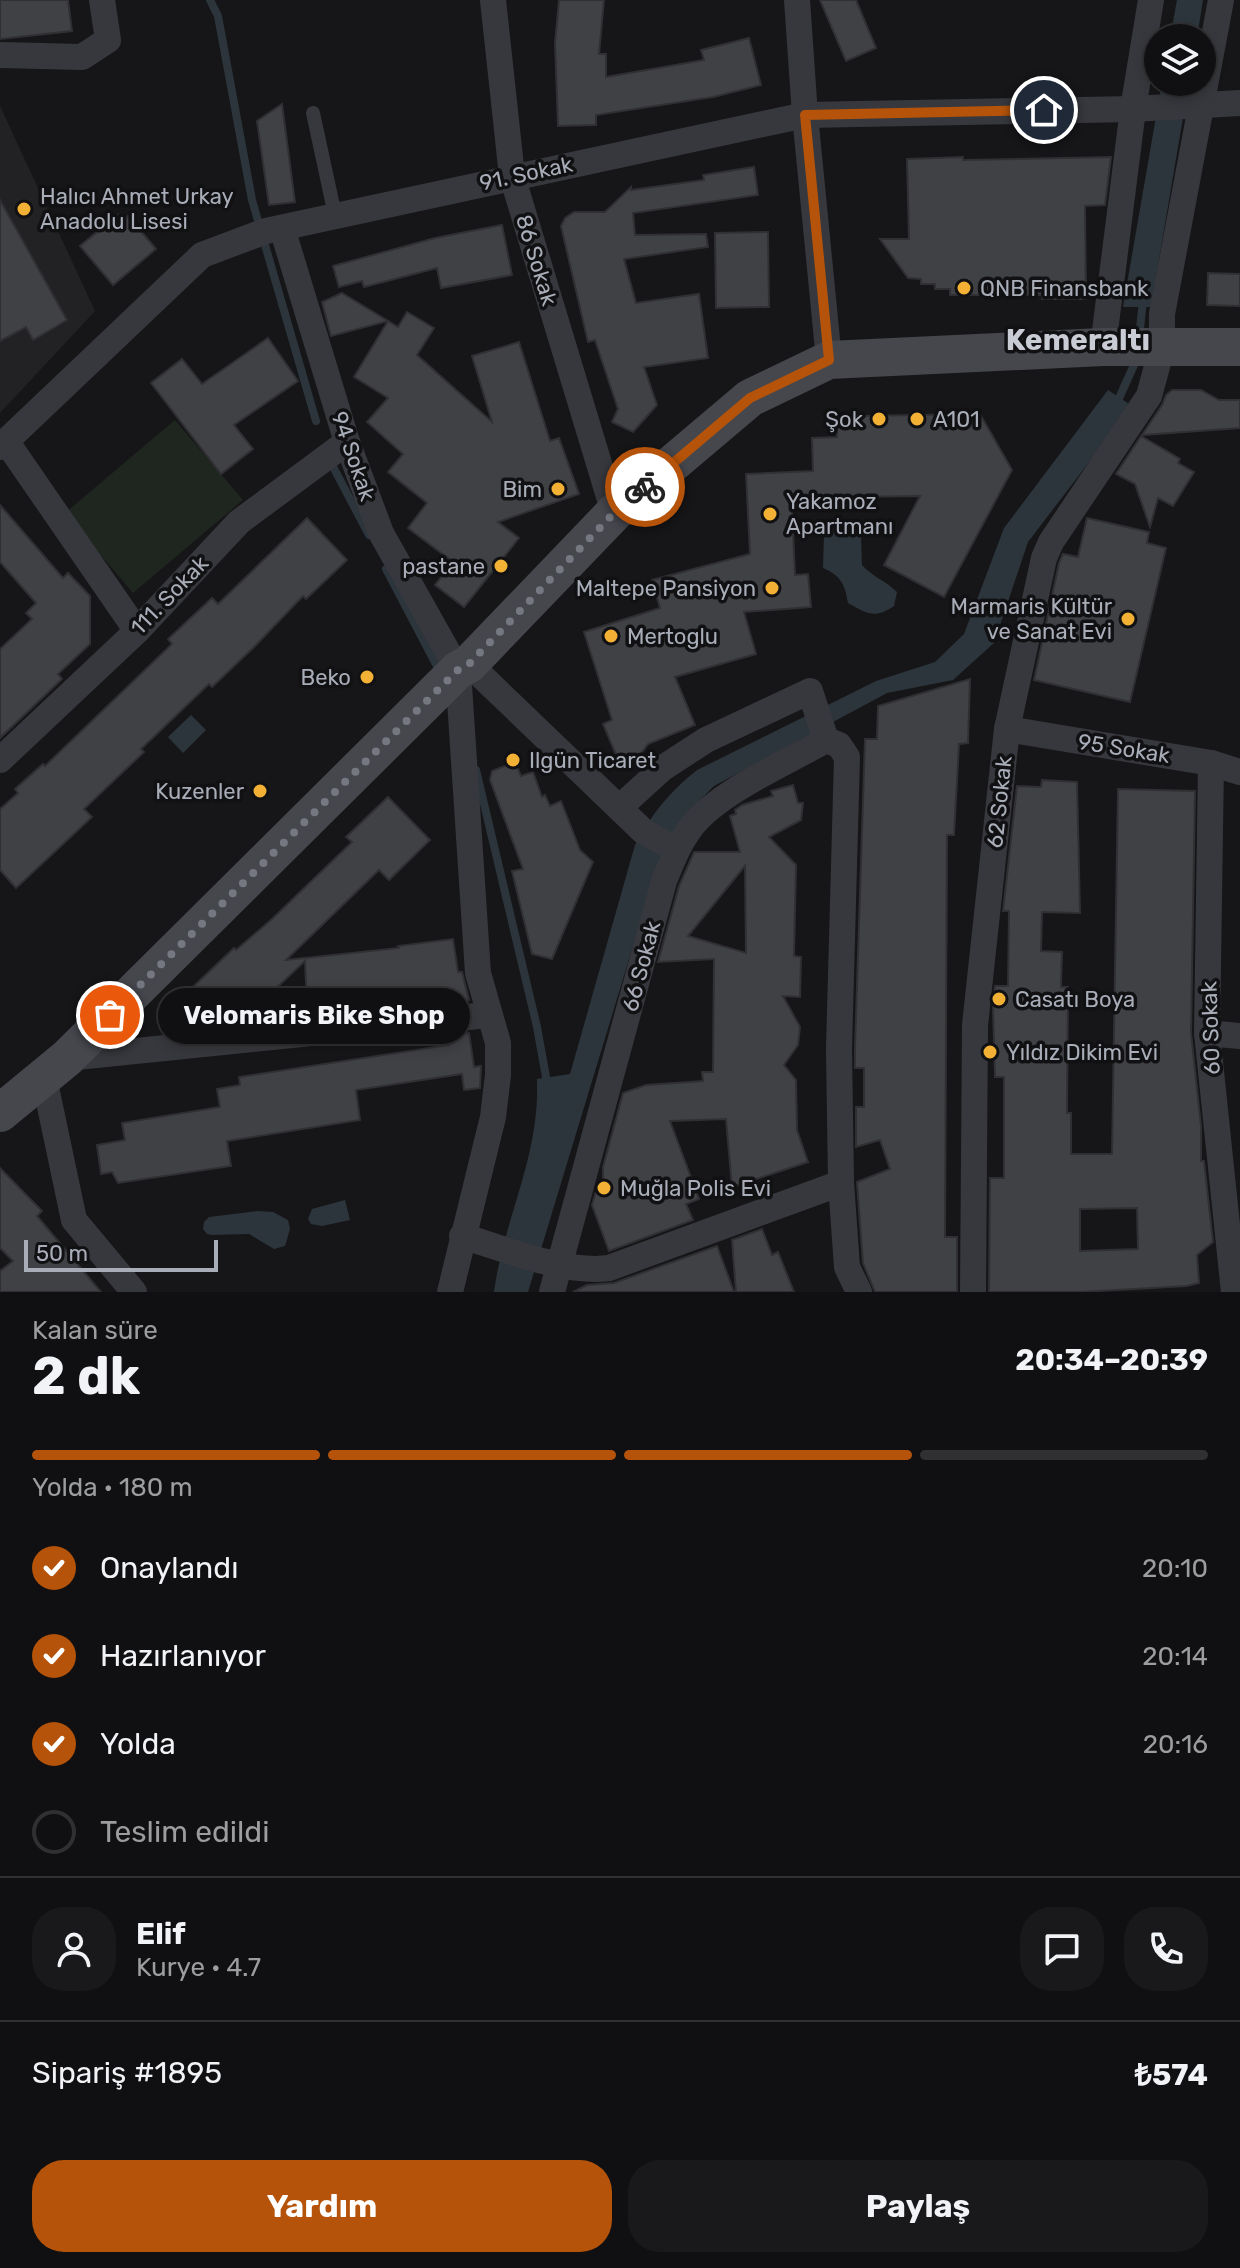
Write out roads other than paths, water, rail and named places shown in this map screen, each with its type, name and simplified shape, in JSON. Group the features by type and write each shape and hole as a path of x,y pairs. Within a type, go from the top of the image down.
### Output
{"street":[{"path":"0,55 82,57 108,40 102,0"},
{"name":"86 Sokak","path":"493,0 512,176 614,513"},
{"path":"797,0 829,360"},
{"path":"1135,347 1142,108 1151,0"},
{"path":"1135,347 1162,314 1195,104 1221,0"},
{"name":"91. Sokak","path":"3,444 202,255 264,233 512,176 805,115 1240,103"},
{"name":"94 Sokak","path":"264,233 337,449 381,533 464,667"},
{"path":"5,1099 56,1068 464,667 614,513 750,398 829,360 1135,347 1240,347"},
{"name":"62 Sokak","path":"973,1292 975,1025 1007,729 1044,558 1051,542 1149,396 1135,347"},
{"path":"3,444 137,631"},
{"name":"111. Sokak","path":"0,760 137,631 239,522 337,449"},
{"path":"464,667 643,831 672,847"},
{"path":"450,1292 493,1117 498,1075 498,1043 478,973 464,667"},
{"path":"619,808 663,768 706,740 810,691 821,727 847,757 839,1048 841,1183 847,1267 859,1292"},
{"name":"66 Sokak","path":"552,1292 551,1262 672,847 716,802 821,727"},
{"name":"95 Sokak","path":"1007,729 1211,763 1240,772"},
{"name":"60 Sokak","path":"1211,763 1207,1033 1234,1292"},
{"path":"56,1068 488,1015"},
{"path":"1207,1033 1240,1036"},
{"path":"56,1068 74,1220 134,1292"},
{"path":"462,1236 591,1271 609,1268 841,1183"}],"lane":[{"path":"313,113 335,215"}],"waterway":[{"path":"210,0 218,16 252,200 316,421"},
{"path":"1139,338 1143,300"},
{"path":"1116,405 1138,356"},
{"path":"329,459 369,535"},
{"path":"386,569 441,674"},
{"path":"476,770 537,1027 548,1088"}],"place":[{"name":"Halıcı Ahmet Urkay Anadolu Lisesi","path":"24,209"},
{"name":"QNB Finansbank","path":"964,288"},
{"name":"Şok","path":"879,419"},
{"name":"A101","path":"917,419"},
{"name":"Bim","path":"558,489"},
{"name":"Yakamoz Apartmanı","path":"770,514"},
{"name":"pastane","path":"501,566"},
{"name":"Maltepe Pansiyon","path":"772,588"},
{"name":"Marmaris Kültür ve Sanat Evi","path":"1128,619"},
{"name":"Mertoglu","path":"611,636"},
{"name":"Beko","path":"367,677"},
{"name":"Ilgün Ticaret","path":"513,760"},
{"name":"Kuzenler","path":"260,791"},
{"name":"Casatı Boya","path":"999,999"},
{"name":"Velomaris Bike Shop","path":"110,1015"},
{"name":"Yıldız Dikim Evi","path":"990,1052"},
{"name":"Muğla Polis Evi","path":"604,1188"}],"district":[{"name":"Kemeraltı","path":"1078,340"}]}
